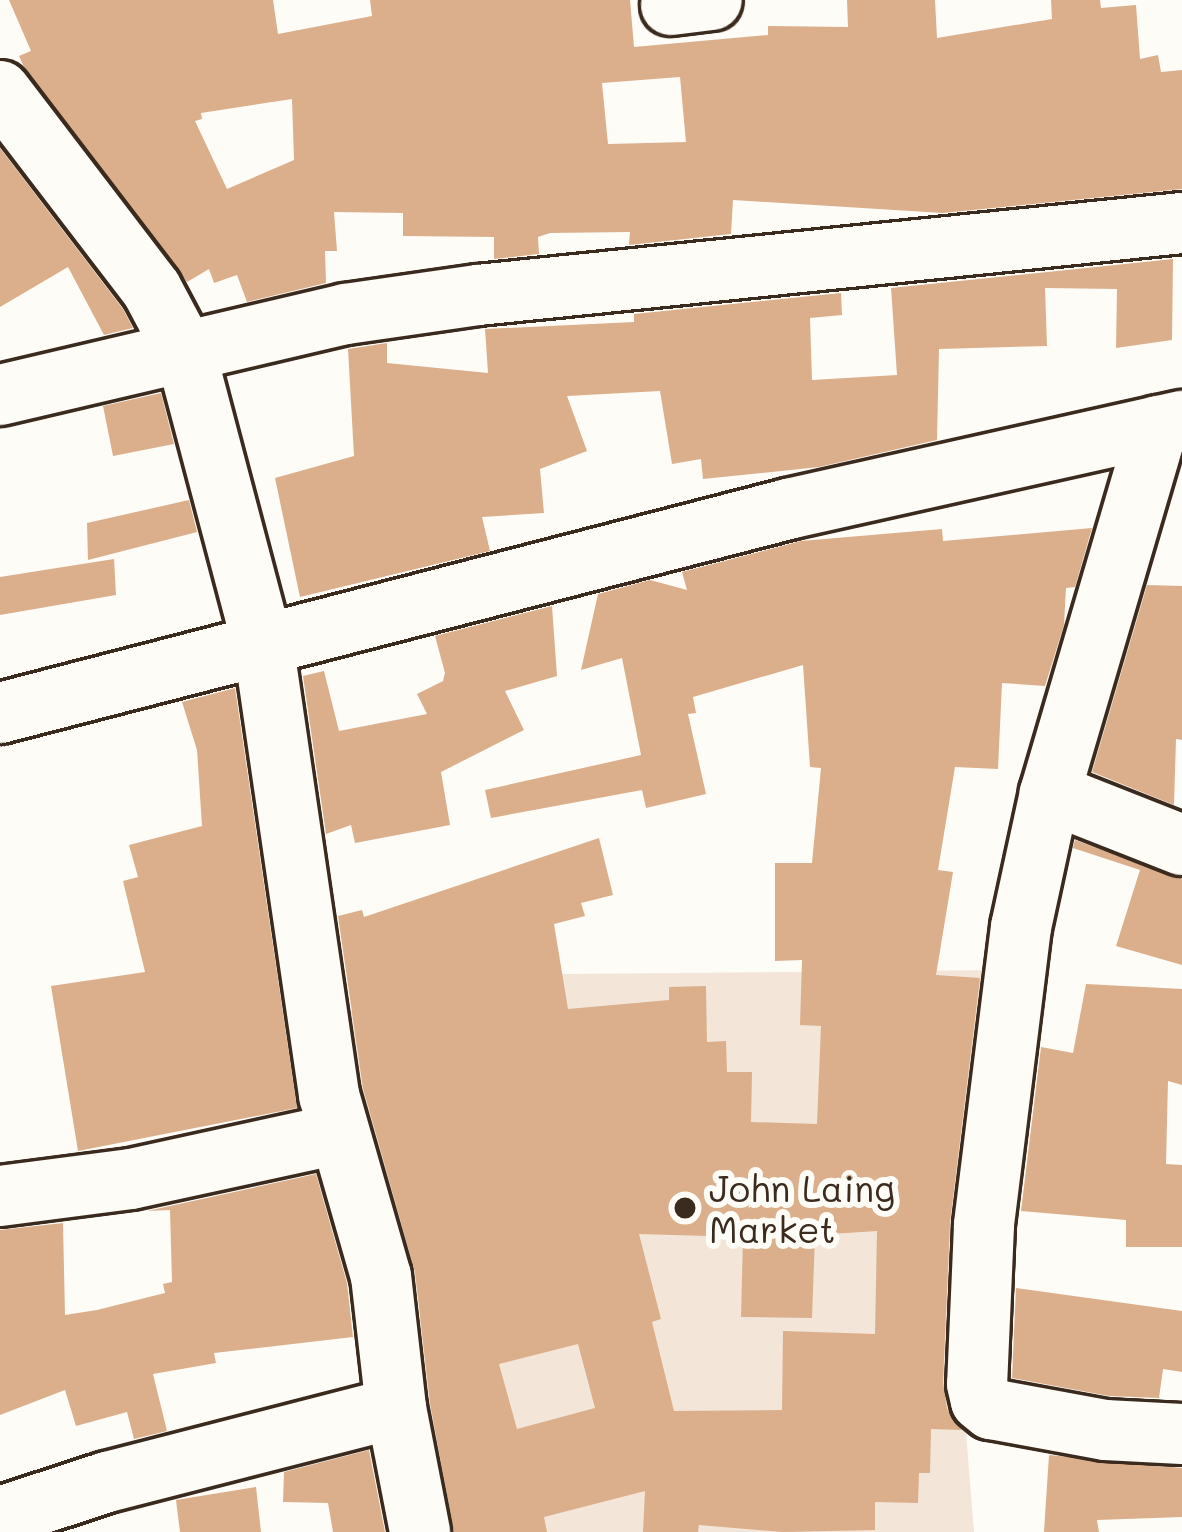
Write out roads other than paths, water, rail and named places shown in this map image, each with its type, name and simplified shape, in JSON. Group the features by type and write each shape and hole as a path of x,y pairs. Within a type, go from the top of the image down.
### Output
{"street":[{"path":"0,91 152,290 186,354 264,649 338,1134 381,1276 396,1408 420,1532"},
{"path":"0,395 346,314 478,295 1182,223"},
{"path":"0,713 264,649 788,509 1170,424"},
{"path":"1170,424 1049,793 1015,973 985,1226 977,1384 981,1401 991,1409 1105,1430 1182,1434"},
{"path":"1049,793 1182,845"},
{"path":"0,1196 130,1179 338,1134"},
{"path":"0,1516 106,1482 396,1408"}],"place":[{"name":"John Laing Market","path":"685,1208"}]}
